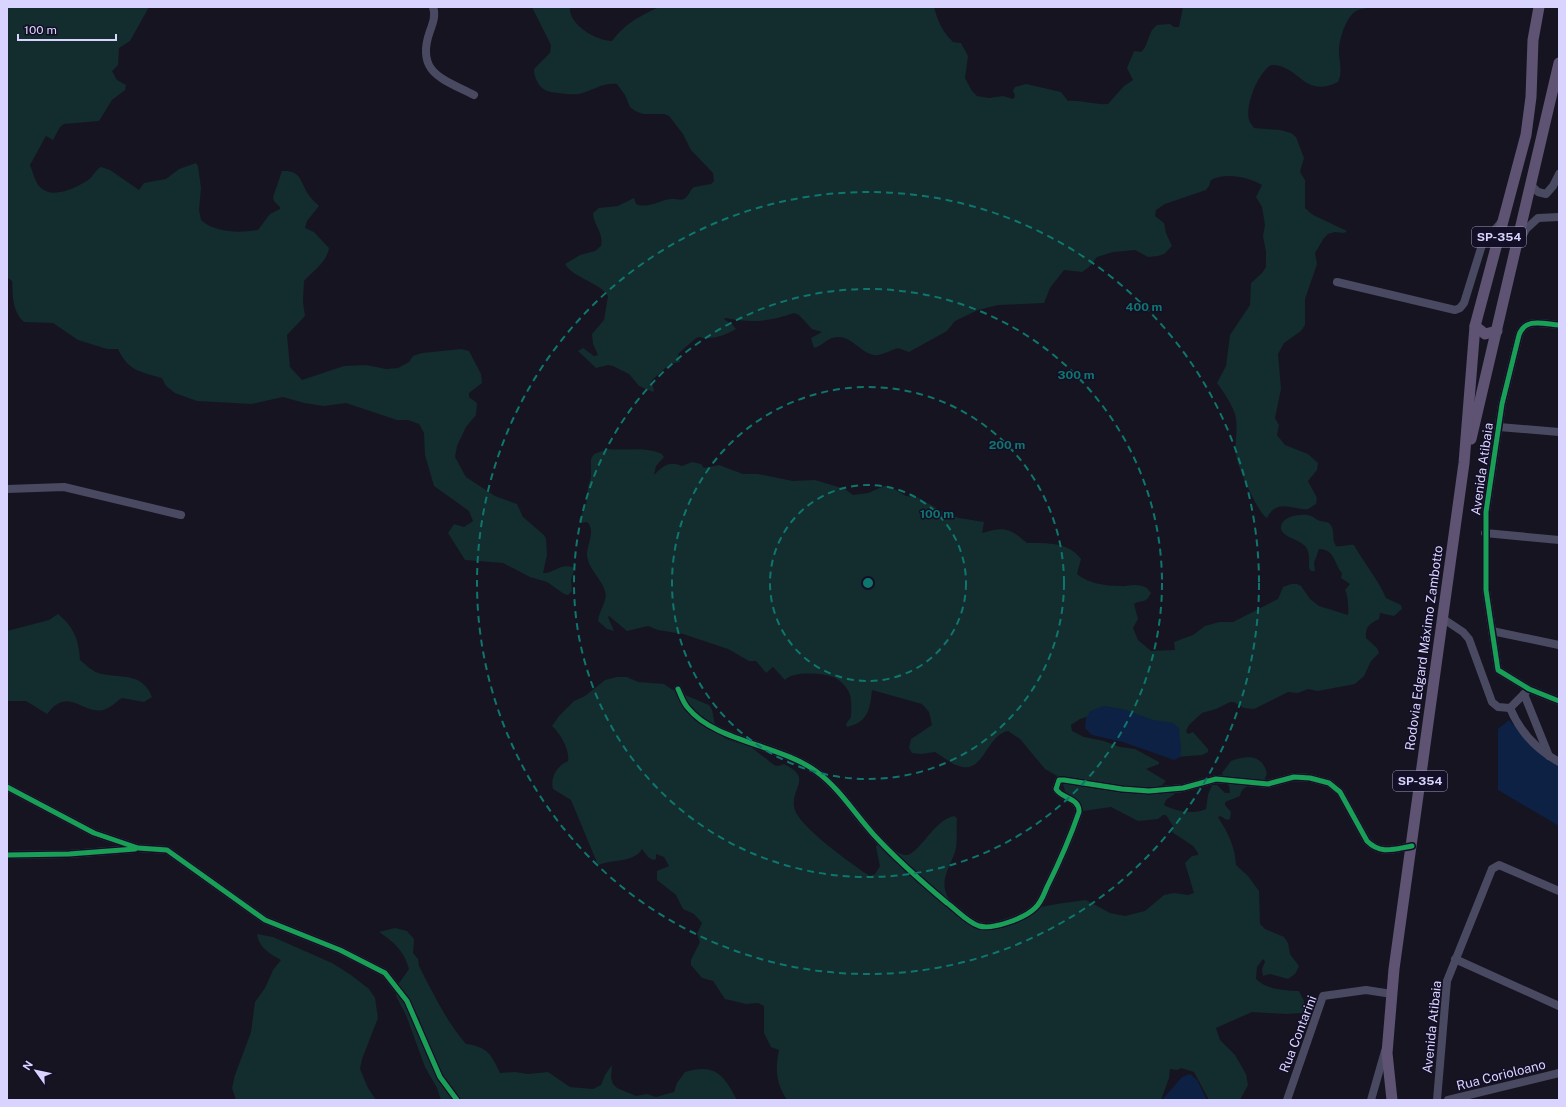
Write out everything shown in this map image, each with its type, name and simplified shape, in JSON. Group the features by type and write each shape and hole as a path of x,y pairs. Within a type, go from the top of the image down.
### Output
{"main road":[{"name":"Rodovia Edgard Máximo Zambotto","path":"1392,1100 1387,1052 1392,994 1464,463 1475,326 1530,114 1532,40 1539,9"},
{"name":"Rodovia Edgard Máximo Zambotto","path":"1464,463 1497,331 1559,63"},
{"path":"1475,326 1484,334 1497,331"}],"street":[{"path":"433,7 435,15 425,43 424,53 427,63 433,72 439,77 474,95"},
{"path":"1530,184 1538,192 1546,194 1553,186 1559,174"},
{"path":"1517,246 1526,229 1538,218 1559,214"},
{"path":"1337,282 1455,310 1464,304 1482,245 1503,220"},
{"name":"Avenida Atibaia","path":"1526,691 1498,670 1485,572 1486,512 1502,404 1519,335 1522,328 1527,324 1559,325"},
{"path":"1499,427 1559,432"},
{"path":"7,489 64,488 181,515"},
{"path":"1485,534 1559,540"},
{"path":"1442,618 1463,632 1469,639 1492,702 1498,707 1510,708"},
{"path":"1492,631 1559,645"},
{"path":"678,689 686,706 704,722 745,741 795,759 818,773 875,836 903,863 939,896 971,922 979,926 988,927 999,925 1032,911 1039,903 1059,862 1079,812 1079,807 1076,802 1058,793 1056,789 1060,780 1122,789 1149,791 1183,788 1216,779 1268,784 1294,777 1310,778 1329,783 1340,792 1367,841 1373,848 1378,850 1387,850 1412,846"},
{"path":"1510,708 1526,691"},
{"path":"1526,691 1559,701"},
{"path":"1526,691 1550,757"},
{"path":"1510,708 1519,728 1529,739 1550,757 1559,762"},
{"path":"7,787 94,833 138,848"},
{"path":"7,855 69,854 138,848 167,850 265,920 340,950 385,973 407,1002 440,1077 457,1100"},
{"name":"Avenida Atibaia","path":"1437,1100 1447,981 1492,869 1499,865 1559,891"},
{"path":"1456,959 1559,1006"},
{"name":"Rua Contarini","path":"1287,1100 1323,996 1366,990 1392,994"},
{"path":"1371,1100 1379,1078 1388,1039"},
{"name":"Rua Corioloano","path":"1448,1100 1559,1073"}],"green space":[{"path":"7,7 149,7 130,41 119,48 118,65 112,71 117,80 126,85 125,90 112,100 99,121 64,124 60,127 53,140 46,136 30,165 39,186 52,193 71,189 88,180 101,167 110,170 139,190 144,183 166,179 179,169 196,163 198,166 201,188 199,210 201,220 220,230 243,232 258,230 270,214 280,209 273,197 282,171 293,172 296,174 309,196 319,206 307,221 305,228 314,232 329,248 323,262 304,281 303,302 305,316 287,335 290,367 302,380 344,366 366,365 386,369 398,368 409,362 413,356 422,353 461,349 469,351 481,374 482,383 469,393 469,397 477,403 476,415 466,427 457,446 455,457 466,477 495,496 517,504 523,517 544,535 546,539 547,555 543,573 551,572 565,566 575,568 571,579 572,591 568,595 564,594 547,582 530,577 503,563 465,560 448,533 454,524 464,527 473,521 469,511 434,486 425,455 424,433 419,424 408,420 397,420 346,403 324,406 304,403 283,397 252,404 197,401 175,393 166,386 162,378 136,370 126,362 118,349 107,349 78,340 53,323 24,322 20,318 15,308 12,281 7,277"},
{"path":"532,7 570,7 571,14 578,26 592,35 612,41 633,21 659,7 934,7 943,30 953,42 961,43 968,56 965,78 972,91 977,96 989,98 1003,96 1013,99 1015,96 1013,90 1015,87 1026,84 1061,92 1068,101 1108,104 1124,86 1133,80 1127,68 1134,51 1141,52 1144,49 1151,31 1157,25 1170,24 1174,27 1179,27 1183,7 1372,7 1356,11 1346,23 1339,46 1341,70 1338,82 1326,86 1309,84 1280,66 1271,65 1266,69 1257,82 1251,98 1248,114 1249,120 1254,128 1280,130 1291,133 1296,137 1304,158 1300,172 1305,180 1305,208 1313,215 1347,231 1344,233 1335,232 1328,234 1315,253 1317,264 1305,299 1305,325 1301,331 1284,343 1278,354 1281,389 1275,418 1279,425 1277,435 1285,445 1308,454 1318,463 1317,470 1308,481 1317,498 1316,504 1308,509 1281,506 1271,512 1267,518 1263,515 1249,490 1237,461 1235,414 1228,399 1217,383 1226,366 1230,335 1250,305 1251,283 1266,267 1266,252 1263,236 1265,225 1262,207 1256,197 1262,185 1237,176 1223,176 1211,180 1206,190 1165,204 1156,210 1155,216 1164,223 1166,233 1172,246 1164,254 1148,257 1135,250 1113,252 1097,257 1089,267 1082,272 1064,270 1050,288 1044,303 998,305 978,310 955,321 947,331 909,352 898,348 878,355 873,355 849,340 839,337 832,338 814,348 811,338 822,332 812,329 799,315 794,313 760,321 743,321 725,318 724,319 736,329 718,337 696,338 678,354 680,362 670,364 651,381 654,390 653,392 639,386 629,374 613,366 608,365 596,368 578,351 583,348 594,356 598,355 593,344 592,334 604,320 608,296 599,287 574,273 565,264 580,255 595,251 601,246 602,241 593,217 593,213 599,208 618,206 634,198 636,204 641,205 650,205 671,199 682,200 687,197 694,187 711,184 714,181 713,173 691,150 683,134 669,116 664,114 643,114 635,111 630,107 625,95 617,84 607,84 579,94 562,94 552,92 545,90 540,86 534,69 550,53 551,45"},
{"path":"608,449 642,449 662,454 664,457 656,466 654,475 667,465 674,464 682,466 692,462 701,464 704,468 719,465 743,474 758,474 793,481 815,480 845,489 853,495 868,493 884,486 889,486 906,496 917,497 947,514 959,518 984,522 982,533 1001,529 1011,531 1027,543 1064,546 1076,553 1081,559 1077,574 1086,580 1108,585 1136,585 1147,588 1151,593 1149,597 1134,604 1138,619 1133,628 1138,640 1151,651 1175,650 1174,642 1193,635 1205,626 1219,622 1233,622 1278,599 1283,587 1291,584 1301,586 1310,599 1319,606 1348,615 1348,602 1345,590 1350,584 1341,578 1342,573 1331,554 1328,551 1319,549 1314,563 1315,571 1311,571 1309,568 1309,554 1306,547 1283,533 1281,526 1286,519 1290,517 1299,515 1312,516 1331,525 1336,546 1354,545 1379,584 1386,598 1401,605 1402,609 1394,616 1380,613 1379,619 1367,628 1366,638 1377,648 1379,653 1371,661 1364,676 1355,684 1318,691 1308,689 1298,693 1288,692 1254,709 1244,708 1234,702 1230,702 1216,709 1202,713 1189,725 1186,731 1188,734 1193,732 1208,749 1208,752 1202,755 1176,757 1090,716 1080,719 1071,725 1072,731 1084,737 1104,741 1120,747 1135,749 1159,762 1159,764 1146,769 1166,781 1161,786 1175,794 1166,800 1164,805 1174,809 1196,812 1206,809 1208,795 1212,785 1217,785 1225,793 1230,793 1229,786 1222,773 1231,761 1248,757 1258,760 1265,767 1267,774 1263,782 1246,787 1241,792 1240,796 1225,802 1225,805 1231,812 1230,819 1227,820 1220,816 1218,817 1230,840 1236,865 1248,876 1259,891 1260,924 1265,929 1284,937 1288,943 1290,954 1299,966 1295,974 1288,979 1270,974 1263,976 1262,969 1265,962 1263,959 1257,967 1256,979 1260,983 1271,987 1282,990 1299,991 1304,1001 1304,1010 1302,1013 1287,1014 1252,1012 1216,1028 1220,1040 1235,1055 1246,1074 1248,1085 1240,1100 1209,1100 1194,1072 1181,1068 1177,1070 1170,1069 1169,1078 1161,1100 787,1100 783,1094 777,1076 779,1050 771,1047 764,1033 764,1006 758,1003 746,1004 725,999 713,981 702,978 691,965 691,960 700,942 697,934 702,923 694,914 683,909 676,895 657,880 657,871 669,866 664,857 656,854 656,859 653,860 648,857 642,849 634,857 598,865 571,800 553,789 552,785 555,772 568,761 568,757 564,742 552,726 559,716 574,701 585,696 605,680 617,677 627,677 638,682 664,684 673,690 709,705 712,710 715,725 722,736 726,739 751,747 774,765 778,766 784,764 793,769 798,775 799,780 794,803 795,810 799,817 828,846 870,876 875,874 880,866 876,847 878,842 885,844 898,853 905,855 910,854 921,845 939,824 954,816 957,818 956,844 955,852 945,878 947,895 951,902 964,915 987,927 1035,908 1086,900 1110,913 1125,916 1145,911 1164,895 1174,893 1188,895 1194,893 1185,863 1192,856 1198,855 1198,853 1193,846 1172,832 1173,826 1166,815 1163,815 1158,819 1138,821 1111,807 1083,811 1065,791 1061,778 1045,769 1020,739 1008,731 995,739 980,760 974,765 967,767 959,766 935,752 921,754 912,753 909,748 911,739 932,725 929,712 922,704 872,690 867,714 859,722 847,727 846,724 851,717 851,697 846,687 836,678 822,675 801,674 794,675 785,680 773,667 766,673 756,661 749,661 728,649 683,634 658,630 648,626 627,631 609,616 608,617 614,631 607,629 598,621 606,595 605,591 589,564 587,554 591,533 590,525 587,522 581,523 579,520 586,505 591,477 591,459 594,454"},
{"path":"58,614 75,634 80,660 98,673 130,678 142,683 148,689 152,697 144,702 122,698 103,710 90,709 68,701 56,705 47,714 26,701 7,701 7,631 49,620"},
{"path":"395,928 407,931 414,939 413,953 418,959 419,966 452,1026 466,1044 479,1047 488,1052 500,1073 515,1072 528,1074 548,1072 570,1087 593,1089 601,1085 605,1075 612,1065 611,1077 613,1084 617,1088 636,1096 647,1094 656,1097 674,1092 677,1083 685,1072 704,1069 711,1070 723,1078 737,1100 441,1100 437,1088 425,1067 406,1015 396,996 397,986 409,969 398,948 379,932"},
{"path":"257,934 273,937 332,963 369,989 375,998 378,1018 362,1059 360,1069 368,1088 376,1100 236,1100 232,1088 235,1075 251,1032 255,1002 265,988 273,970 281,960 269,953 263,947"}],"water":[{"path":"1104,706 1123,709 1153,720 1173,723 1179,728 1181,749 1180,757 1174,760 1123,742 1092,735 1085,728 1086,719 1090,711"},
{"path":"1509,720 1543,756 1559,766 1559,826 1498,790 1498,729"},
{"path":"1190,1074 1197,1080 1207,1100 1162,1100 1182,1077"}],"cycle path":[{"path":"1559,325 1541,323 1530,324 1522,329 1519,335 1502,404 1486,512 1486,590 1498,670 1529,689 1559,701"},
{"path":"678,689 688,708 700,719 715,729 786,755 803,763 825,778 874,835 900,862 962,916 979,926 985,927 1000,925 1017,919 1030,912 1041,901 1079,812 1079,807 1077,804 1062,795 1056,789 1059,780 1122,789 1149,791 1183,788 1216,779 1268,784 1294,777 1310,778 1329,783 1340,792 1367,841 1372,845 1383,850 1412,846"},
{"path":"7,787 94,833 138,848 167,850 265,920 340,950 385,973 407,1001 440,1077 457,1100"},
{"path":"7,855 69,854 135,849"}]}
